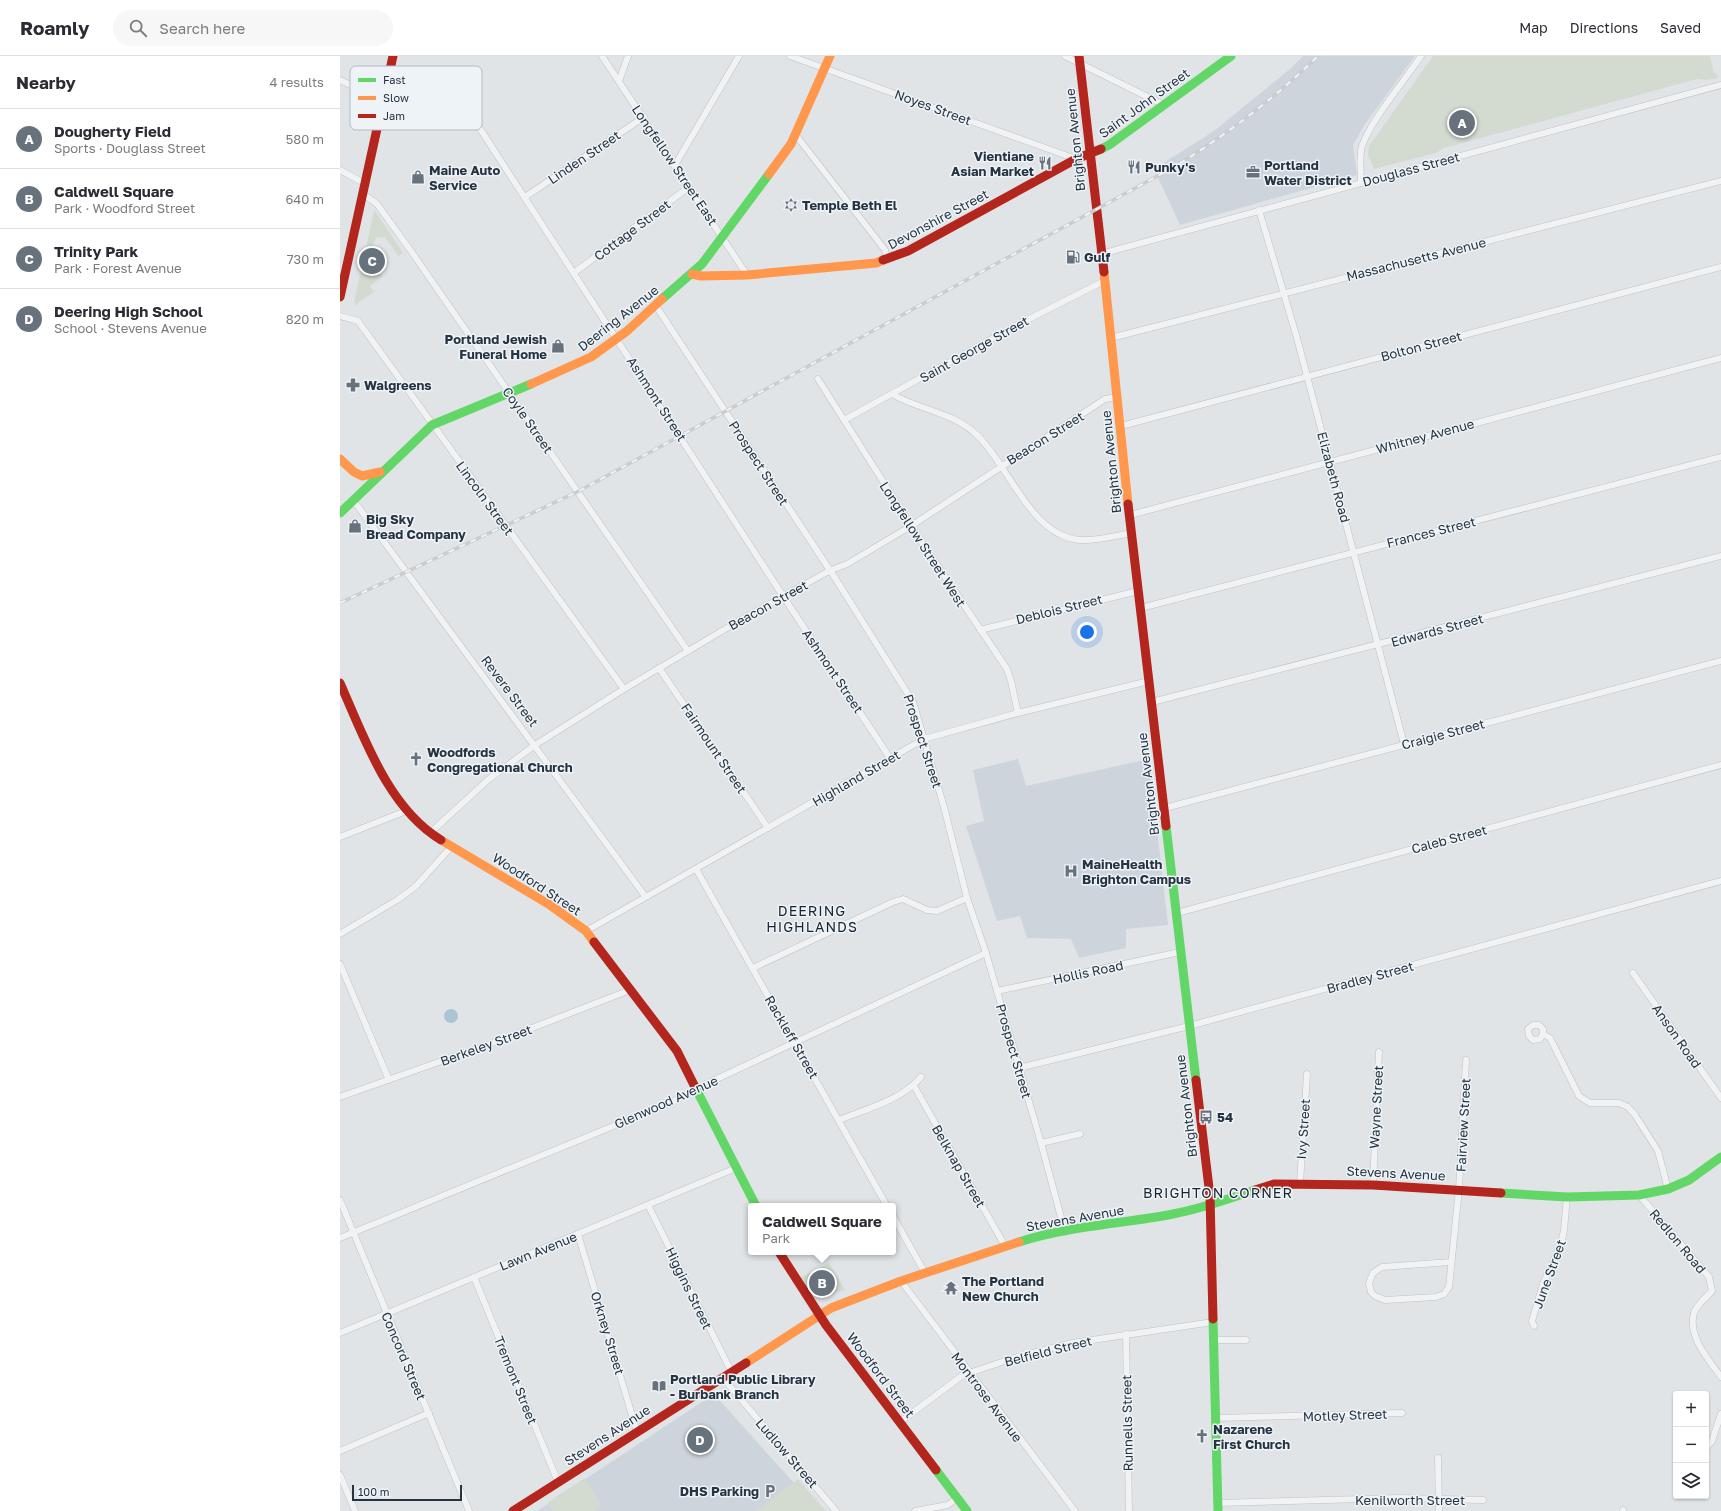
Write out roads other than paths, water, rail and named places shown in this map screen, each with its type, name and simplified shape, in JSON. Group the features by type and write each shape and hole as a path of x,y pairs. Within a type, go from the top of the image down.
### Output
{"main road":[{"path":"391,66 393,56"},
{"name":"Deering Avenue","path":"340,513 432,425 574,366 591,357 656,306 692,274 724,238 773,171 795,134 830,56"},
{"name":"Saint John Street","path":"1089,155 1109,145 1231,56"},
{"name":"Brighton Avenue","path":"1079,60 1118,397 1138,591 1165,808 1180,952 1210,1205 1218,1507"},
{"path":"340,296 344,263 376,130"},
{"name":"Devonshire Street","path":"692,274 701,276 748,275 876,263 888,260 930,239 1076,159 1089,155"},
{"path":"340,459 360,476 365,478 373,476 385,469"},
{"path":"357,498 360,476"},
{"name":"Woodford Street","path":"340,682 366,742 394,793 406,811 430,833 550,905 586,932 677,1051 754,1203"},
{"name":"Stevens Avenue","path":"513,1511 819,1315 845,1302 901,1281 1005,1246 1065,1232 1173,1214 1210,1205 1274,1184 1300,1183 1373,1185 1594,1198 1639,1195 1668,1189 1689,1180 1721,1157"},
{"name":"Woodford Street","path":"781,1255 819,1315 967,1511"}],"street":[{"name":"Longfellow Street East","path":"602,56 748,275"},
{"path":"619,81 628,56"},
{"path":"675,165 739,56"},
{"name":"Noyes Street","path":"790,56 1076,159"},
{"path":"1065,56 1079,60 1164,105"},
{"path":"1361,183 1362,147 1365,140 1376,120 1421,56"},
{"name":"Ashmont Street","path":"340,80 350,85"},
{"name":"Douglass Street","path":"1101,254 1721,85"},
{"name":"Linden Street","path":"525,197 644,117"},
{"name":"Ashmont Street","path":"481,130 575,272 783,596 890,758"},
{"path":"795,134 885,250 888,260"},
{"path":"340,170 364,183"},
{"name":"Massachusetts Avenue","path":"1111,338 1721,181"},
{"name":"Cottage Street","path":"575,272 689,187"},
{"name":"Coyle Street","path":"362,193 377,204 688,651"},
{"name":"Elizabeth Road","path":"1259,210 1284,293 1330,461 1404,744"},
{"name":"Bolton Street","path":"1121,426 1721,267"},
{"name":"Saint George Street","path":"844,420 1021,323 1104,281"},
{"name":"Prospect Street","path":"656,306 909,694 924,739 968,898 986,953 1065,1232"},
{"name":"Lincoln Street","path":"340,316 358,321 624,689"},
{"name":"Whitney Avenue","path":"1130,515 1721,358"},
{"name":"Longfellow Street West","path":"818,379 911,526 1007,669 1018,713"},
{"path":"892,394 905,402 941,413 965,426 981,439 1030,508 1042,522 1053,531 1065,537 1080,540 1132,533"},
{"name":"Beacon Street","path":"430,833 489,779 535,745 688,651 783,596 829,571 847,564 911,526 1105,399 1118,397"},
{"name":"Frances Street","path":"1141,608 1721,457"},
{"name":"Revere Street","path":"357,498 645,896"},
{"name":"Edwards Street","path":"1152,702 1721,556"},
{"name":"Deblois Street","path":"980,630 1138,591"},
{"name":"Craigie Street","path":"1165,808 1721,660"},
{"name":"Fairmount Street","path":"659,668 768,828"},
{"name":"Highland Street","path":"586,932 645,896 696,869 924,739 1018,713 1149,680"},
{"name":"Caleb Street","path":"1177,913 1721,765"},
{"path":"340,837 406,811"},
{"path":"340,934 397,900 414,887 452,846"},
{"name":"Rackleff Street","path":"696,869 885,1203"},
{"name":"Bradley Street","path":"1019,1068 1189,1026 1720,883"},
{"path":"753,968 893,902 903,899 910,900 927,910 937,911 968,898"},
{"name":"Hollis Road","path":"997,991 1180,952"},
{"name":"Glenwood Avenue","path":"340,1238 665,1105 795,1042 986,953"},
{"path":"340,964 389,1080"},
{"name":"Anson Road","path":"1633,973 1721,1098"},
{"name":"Berkeley Street","path":"340,1097 501,1040 630,990"},
{"path":"1543,1034 1551,1040 1579,1096 1590,1103 1619,1103 1628,1107 1635,1115 1658,1151 1668,1189"},
{"name":"Wayne Street","path":"1373,1185 1379,1052"},
{"name":"Fairview Street","path":"1451,1262 1379,1268 1370,1278 1370,1289 1375,1296 1385,1300 1438,1296 1446,1292 1450,1285 1459,1190 1466,1060"},
{"name":"Ivy Street","path":"1300,1183 1307,1074"},
{"path":"839,1120 899,1094 914,1086 921,1077"},
{"name":"Belknap Street","path":"914,1086 1005,1246"},
{"path":"1041,1143 1080,1134"},
{"name":"Lawn Avenue","path":"340,1333 736,1168"},
{"name":"Redlon Road","path":"1639,1195 1692,1260 1709,1277 1712,1291 1694,1312 1692,1326 1700,1345 1721,1377"},
{"name":"June Street","path":"1534,1326 1532,1321 1543,1284 1561,1244 1564,1230 1567,1197"},
{"name":"Concord Street","path":"340,1200 469,1511"},
{"name":"Higgins Street","path":"648,1205 731,1371"},
{"path":"896,1221 925,1273"},
{"name":"Orkney Street","path":"578,1234 637,1432"},
{"name":"Tremont Street","path":"474,1277 558,1482"},
{"name":"Montrose Avenue","path":"901,1281 969,1373 1075,1511"},
{"name":"Belfield Street","path":"900,1422 969,1373 1047,1349 1126,1334 1213,1322"},
{"name":"Runnells Street","path":"1126,1334 1129,1511"},
{"path":"1214,1340 1246,1340"},
{"name":"Ludlow Street","path":"722,1377 836,1511"},
{"path":"340,1451 429,1413"},
{"name":"Motley Street","path":"1216,1418 1402,1413"},
{"path":"1709,1444 1712,1441 1721,1414"},
{"path":"1438,1458 1439,1511"},
{"path":"340,1475 355,1511"},
{"path":"915,1511 948,1505 957,1498"},
{"name":"Kenilworth Street","path":"1218,1507 1439,1498 1483,1500"}],"water":[{"path":"451,1009 456,1011 458,1016 456,1021 451,1023 446,1021 444,1016 446,1011"}],"railway":[{"path":"340,603 577,492 1174,167 1249,116 1267,102 1318,56"}],"place":[{"name":"Dougherty Field","path":"1462,123"},
{"name":"Vientiane Asian Market","path":"1045,163"},
{"name":"Punky's","path":"1134,167"},
{"name":"Portland Water District","path":"1253,172"},
{"name":"Maine Auto Service","path":"418,177"},
{"name":"Temple Beth El","path":"791,205"},
{"name":"Gulf","path":"1073,257"},
{"name":"Trinity Park","path":"372,261"},
{"name":"Portland Jewish Funeral Home","path":"558,346"},
{"name":"Walgreens","path":"353,385"},
{"name":"Big Sky Bread Company","path":"355,526"},
{"name":"Woodfords Congregational Church","path":"416,759"},
{"name":"MaineHealth Brighton Campus","path":"1071,871"},
{"name":"54","path":"1206,1117"},
{"name":"Caldwell Square","path":"822,1283"},
{"name":"The Portland New Church","path":"951,1288"},
{"name":"Portland Public Library - Burbank Branch","path":"659,1386"},
{"name":"Nazarene First Church","path":"1202,1436"},
{"name":"Deering High School","path":"700,1440"},
{"name":"DHS Parking","path":"770,1491"}],"district":[{"name":"DEERING HIGHLANDS","path":"812,918"},
{"name":"BRIGHTON CORNER","path":"1218,1192"}]}
